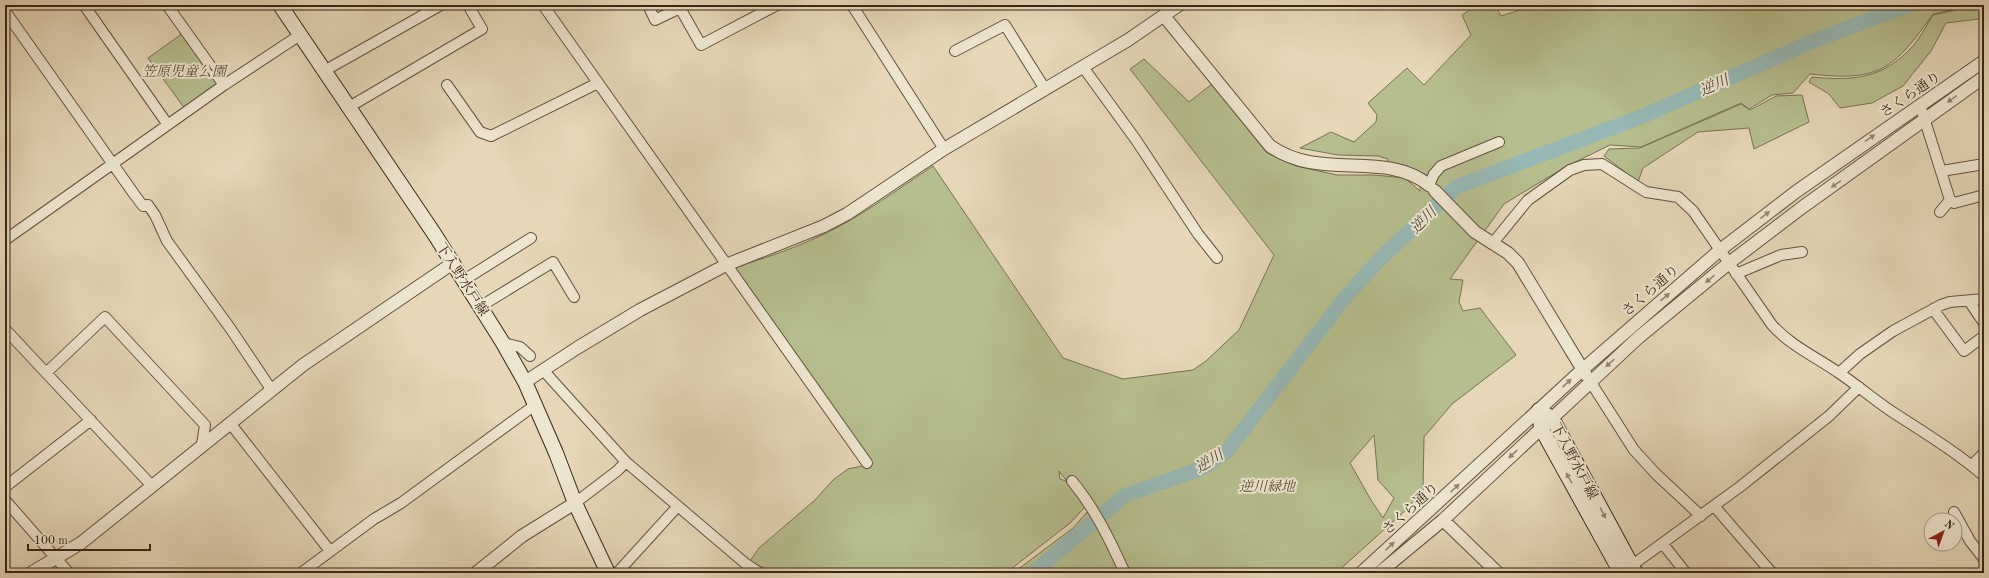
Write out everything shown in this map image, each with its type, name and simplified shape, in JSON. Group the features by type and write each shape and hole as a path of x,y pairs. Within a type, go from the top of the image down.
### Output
{"main road":[{"name":"下入野水戸線","path":"280,5 453,263 503,343 525,382 575,504 608,573"},
{"name":"下入野水戸線","path":"1539,410 1552,418 1626,571"},
{"name":"下入野水戸線","path":"1539,410 1541,428 1626,571"}],"street":[{"path":"84,5 168,125"},
{"path":"167,5 224,85"},
{"path":"324,71 425,9 441,5"},
{"path":"348,107 482,29 468,5"},
{"path":"543,5 867,463"},
{"path":"648,5 655,20 680,8 700,45 778,5"},
{"path":"852,5 944,149"},
{"path":"525,382 640,310 726,265 824,226 847,214 944,149 1083,67 1179,5"},
{"path":"5,11 143,206 148,205 155,215 167,241 230,328 271,389"},
{"path":"1164,16 1270,146 1280,153 1296,160 1333,166 1384,167 1410,172 1432,188 1475,232 1508,253 1525,273 1582,370 1634,450 1656,474 1701,516"},
{"path":"955,51 1005,25 1045,89"},
{"path":"5,240 224,85 300,35"},
{"name":"さくら通り","path":"1361,573 1582,370 1720,250 1797,191 1984,61"},
{"path":"1083,67 1136,140 1198,234 1217,258"},
{"name":"さくら通り","path":"1379,573 1443,520 1590,381 1639,337 1729,263 1984,77"},
{"path":"448,85 480,132 491,136 598,83"},
{"path":"1920,105 1950,200 1954,203 1984,195"},
{"path":"1432,188 1434,174 1441,166 1499,142"},
{"path":"1492,244 1528,200 1564,174 1584,165 1602,164 1646,192 1678,197 1693,211 1772,325 1781,335 1794,345 1839,373 1972,465 1984,476"},
{"path":"1942,171 1984,164"},
{"path":"1940,212 1950,200"},
{"path":"464,280 531,238"},
{"path":"1736,274 1781,255 1802,252"},
{"path":"481,306 553,262 574,296"},
{"path":"31,573 57,559 81,543 271,389 303,365 453,263"},
{"path":"1839,373 1860,354 1893,331 1933,309 1950,302 1984,299"},
{"path":"1969,301 1984,323"},
{"path":"1933,309 1964,351 1984,336"},
{"path":"46,373 105,317 204,425 202,445"},
{"path":"5,329 152,486"},
{"path":"503,343 520,346 530,356"},
{"path":"543,370 626,462 746,564 760,573"},
{"path":"1626,571 1701,516 1829,416 1858,387"},
{"path":"301,573 374,519 401,503 535,405"},
{"path":"5,487 91,420"},
{"path":"230,423 330,551"},
{"path":"1972,465 1984,453"},
{"path":"476,573 522,536 575,504 617,471 626,462"},
{"path":"1072,481 1093,509 1104,528 1125,573"},
{"path":"5,500 69,573"},
{"path":"617,573 678,506"},
{"path":"1714,506 1772,573"},
{"path":"1443,520 1498,573"},
{"path":"1963,528 1970,541 1984,559"},
{"path":"1663,544 1686,573"}],"green space":[{"name":"逆川緑地","path":"1477,5 1495,5 1501,16 1522,9 1522,5 1974,5 1933,14 1907,48 1883,68 1869,73 1853,76 1810,74 1793,93 1772,95 1749,109 1741,103 1641,147 1610,145 1567,166 1504,204 1450,279 1463,280 1459,302 1463,311 1480,308 1516,355 1452,404 1424,437 1423,491 1407,509 1336,573 1013,573 1073,528 1089,510 1059,471 1060,479 1066,481 1085,507 1070,523 1006,573 773,573 750,561 759,548 815,500 833,480 848,469 871,464 734,267 765,258 811,240 840,226 864,212 933,166 1063,358 1123,379 1193,370 1206,361 1239,330 1274,255 1130,69 1144,59 1189,102 1212,84 1267,153 1296,166 1337,175 1374,175 1405,178 1420,191 1420,179 1422,173 1407,166 1388,162 1388,159 1378,156 1338,155 1300,148 1331,132 1354,142 1376,122 1377,115 1368,103 1407,68 1424,85 1471,35 1462,15","holes":["1374,435 1378,480 1394,498 1383,518 1350,463"]},
{"path":"1984,5 1984,21 1979,19 1946,23 1931,51 1903,86 1872,103 1840,108 1829,94 1809,82 1812,77 1854,78 1879,71 1902,57 1913,46 1919,39 1933,15"},
{"name":"笠原児童公園","path":"183,33 220,84 185,109 148,58"},
{"path":"1802,95 1809,122 1754,149 1749,128 1698,132 1643,168 1638,182 1604,156 1609,149 1640,148 1741,104 1750,110 1776,96"}],"waterway":[{"name":"逆川","path":"1033,573 1124,496 1203,468 1227,451 1347,295 1382,257 1456,187 1643,116 1816,40 1909,5"}]}
